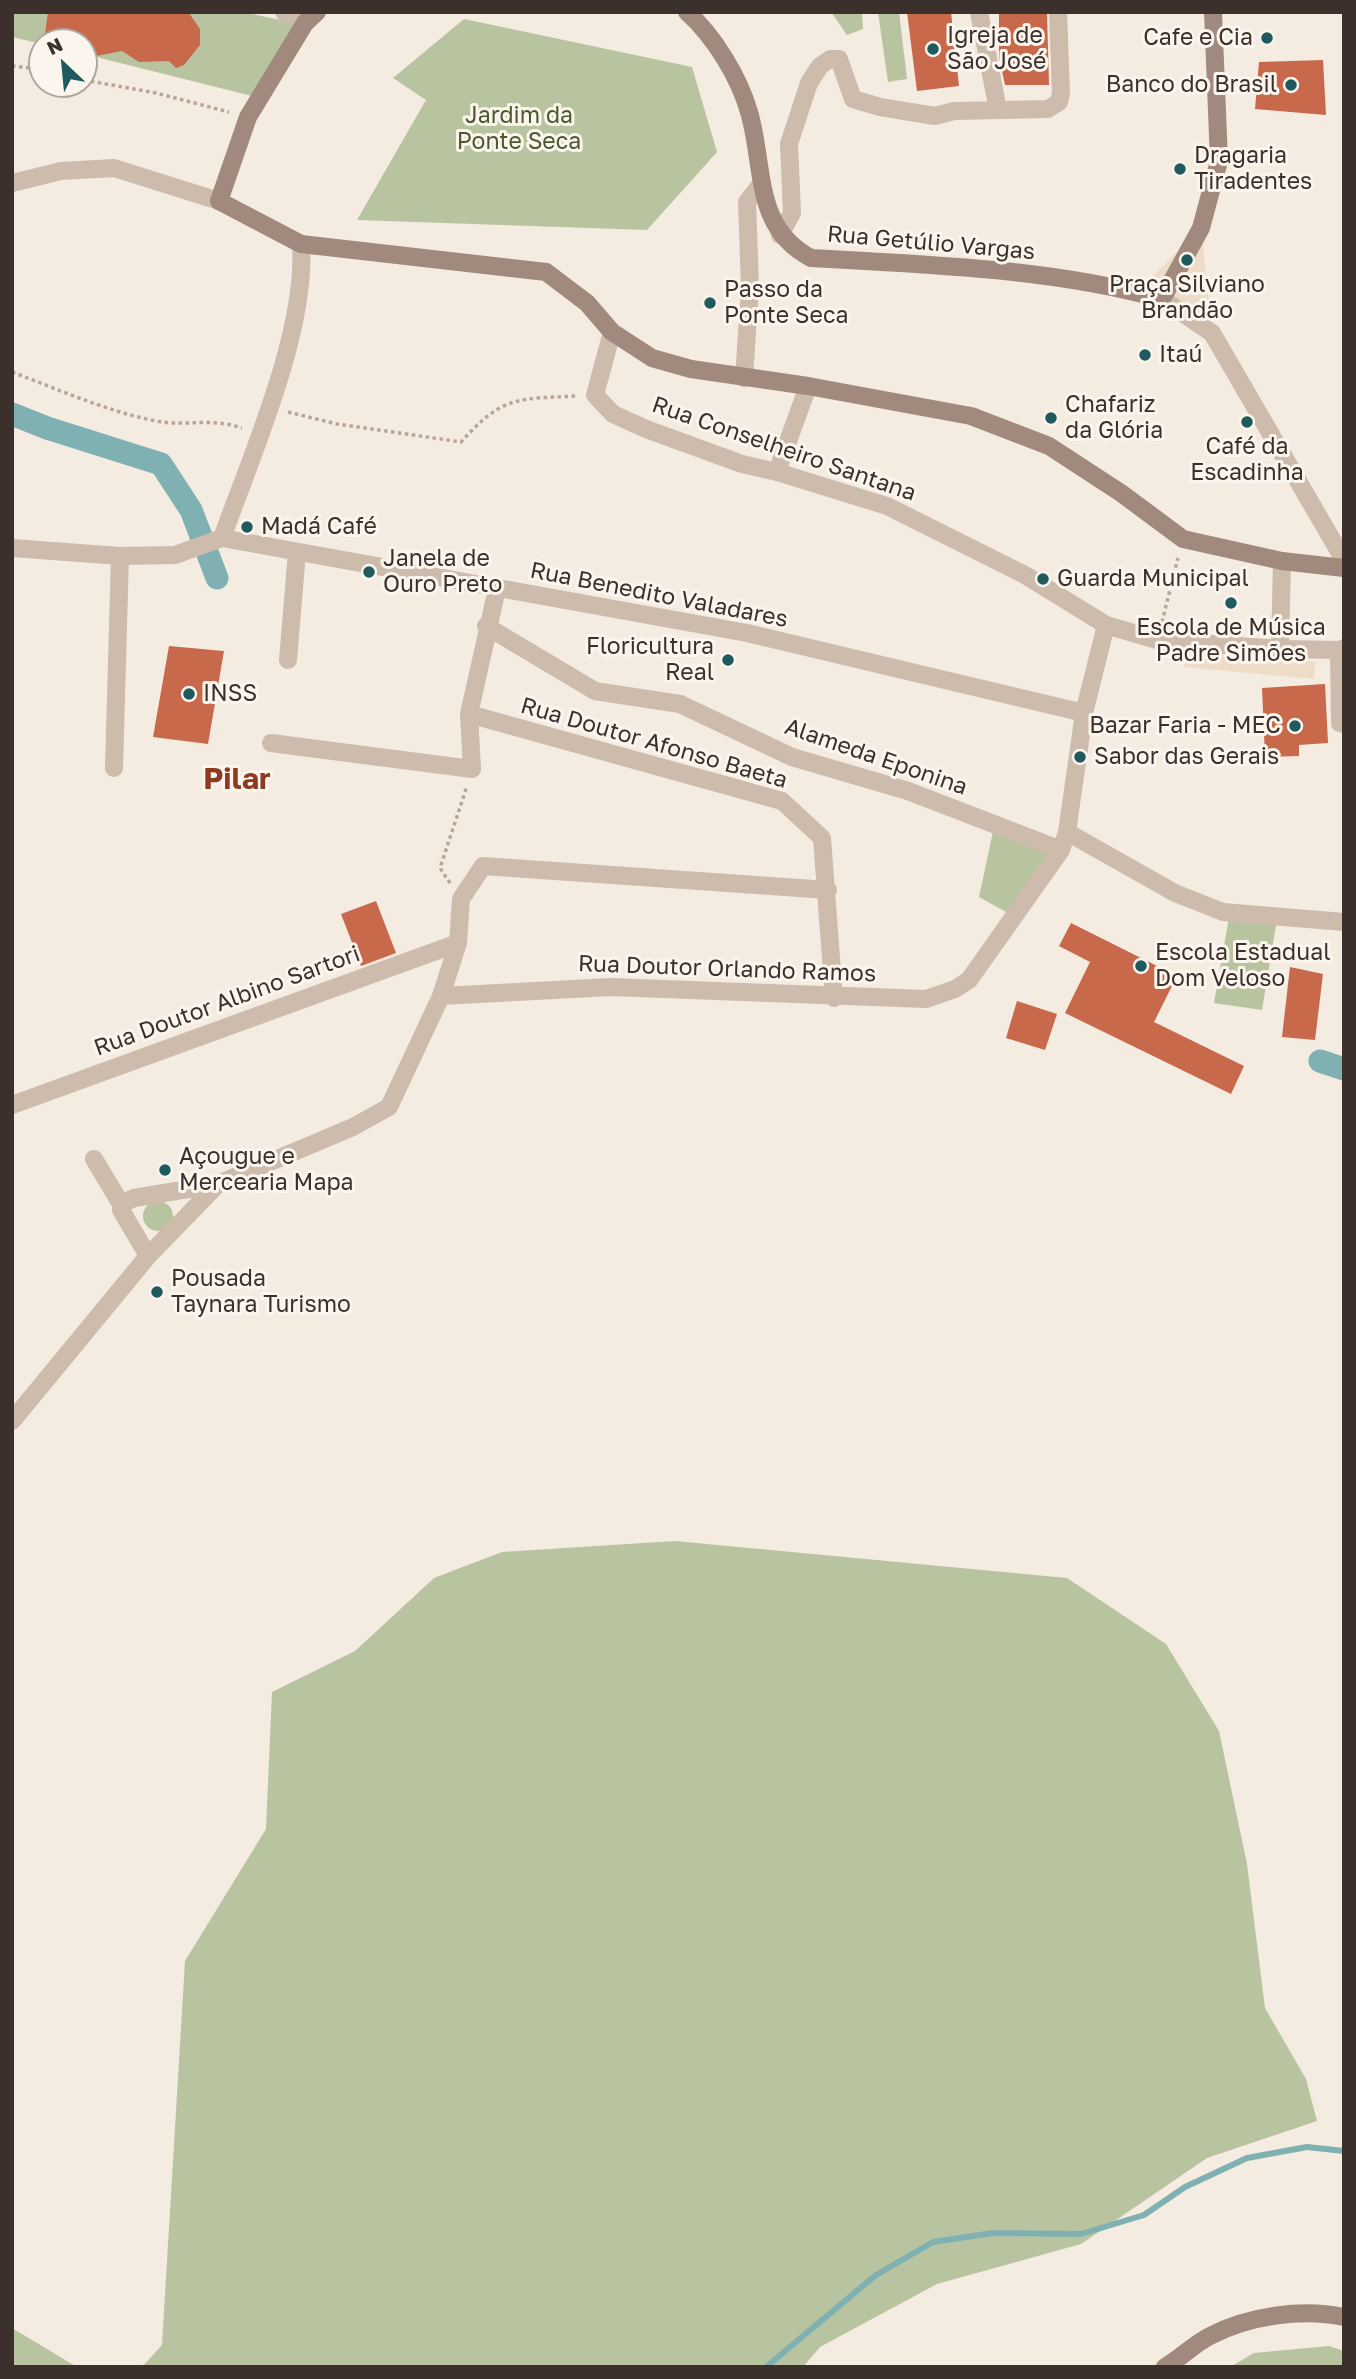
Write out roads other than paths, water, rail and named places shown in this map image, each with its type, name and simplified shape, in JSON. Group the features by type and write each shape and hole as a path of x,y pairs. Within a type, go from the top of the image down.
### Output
{"street":[{"path":"219,201 248,117 311,18 284,12"},
{"path":"687,12 728,64 749,111 761,184 780,235"},
{"path":"979,12 998,110"},
{"path":"780,235 792,213 789,144 809,83 820,66 830,58 839,60 853,99 863,103 935,116 954,111 1037,111 1059,102 1058,12"},
{"path":"1213,12 1219,161 1201,228 1162,299 1212,333 1344,560"},
{"path":"12,183 61,170 114,168 219,201 301,244 546,272 587,303 612,332 652,358 691,369 808,386 971,416 1049,446 1121,493 1183,539 1282,561 1344,568"},
{"path":"744,378 750,288 747,202 761,184"},
{"name":"Rua Getúlio Vargas","path":"780,235 793,248 811,258 951,266 1080,281 1162,299"},
{"path":"12,548 120,556 175,555 219,539 269,407 303,273 301,244"},
{"name":"Rua Conselheiro Santana","path":"612,332 595,395 613,414 646,429 742,464 887,506 1025,575 1106,625 1157,640 1280,649 1341,649"},
{"path":"777,472 808,386"},
{"name":"Rua Benedito Valadares","path":"219,539 747,633 1084,713"},
{"path":"288,660 297,552"},
{"path":"114,768 120,556"},
{"path":"1280,649 1282,561"},
{"path":"271,743 472,769 469,714 486,626 497,589"},
{"name":"Rua Doutor Orlando Ramos","path":"441,996 611,987 834,998 926,999 955,989 969,980 1061,850 1067,832 1084,713 1106,625"},
{"name":"Alameda Eponina","path":"486,626 595,691 680,704 792,757 908,791 1061,850"},
{"path":"1341,649 1340,723 1344,724"},
{"name":"Rua Doutor Afonso Baeta","path":"469,714 782,801 822,838 834,998"},
{"path":"1067,832 1175,892 1223,912 1344,922"},
{"path":"121,1204 134,1198 218,1184 353,1128 389,1107 441,996 458,943 461,899 482,866 828,890"},
{"name":"Rua Doutor Albino Sartori","path":"12,1105 458,943"},
{"path":"94,1159 148,1256"},
{"path":"12,1421 148,1256 218,1184"},
{"path":"1165,2367 1208,2337 1235,2325 1288,2314 1344,2317"}],"waterway":[{"path":"12,414 47,428 161,464 191,510 217,578"},
{"path":"1320,1061 1344,1069"},
{"path":"766,2367 876,2275 933,2242 993,2233 1081,2234 1144,2215 1185,2187 1247,2158 1307,2147 1344,2151"}],"place":[{"name":"Cafe e Cia","path":"1267,38"},
{"name":"Igreja de São José","path":"933,49"},
{"name":"Banco do Brasil","path":"1291,85"},
{"name":"Dragaria Tiradentes","path":"1180,169"},
{"name":"Praça Silviano Brandão","path":"1187,260"},
{"name":"Passo da Ponte Seca","path":"710,303"},
{"name":"Itaú","path":"1145,355"},
{"name":"Chafariz da Glória","path":"1051,418"},
{"name":"Café da Escadinha","path":"1247,422"},
{"name":"Madá Café","path":"247,527"},
{"name":"Janela de Ouro Preto","path":"369,572"},
{"name":"Guarda Municipal","path":"1043,579"},
{"name":"Escola de Música Padre Simões","path":"1231,603"},
{"name":"Floricultura Real","path":"728,660"},
{"name":"INSS","path":"189,694"},
{"name":"Bazar Faria - MEC","path":"1295,726"},
{"name":"Sabor das Gerais","path":"1080,757"},
{"name":"Escola Estadual Dom Veloso","path":"1141,966"},
{"name":"Açougue e Mercearia Mapa","path":"165,1170"},
{"name":"Pousada Taynara Turismo","path":"157,1292"}],"district":[{"name":"Pilar","path":"237,779"}],"park label":[{"name":"Jardim da Ponte Seca","path":"519,129"}]}
